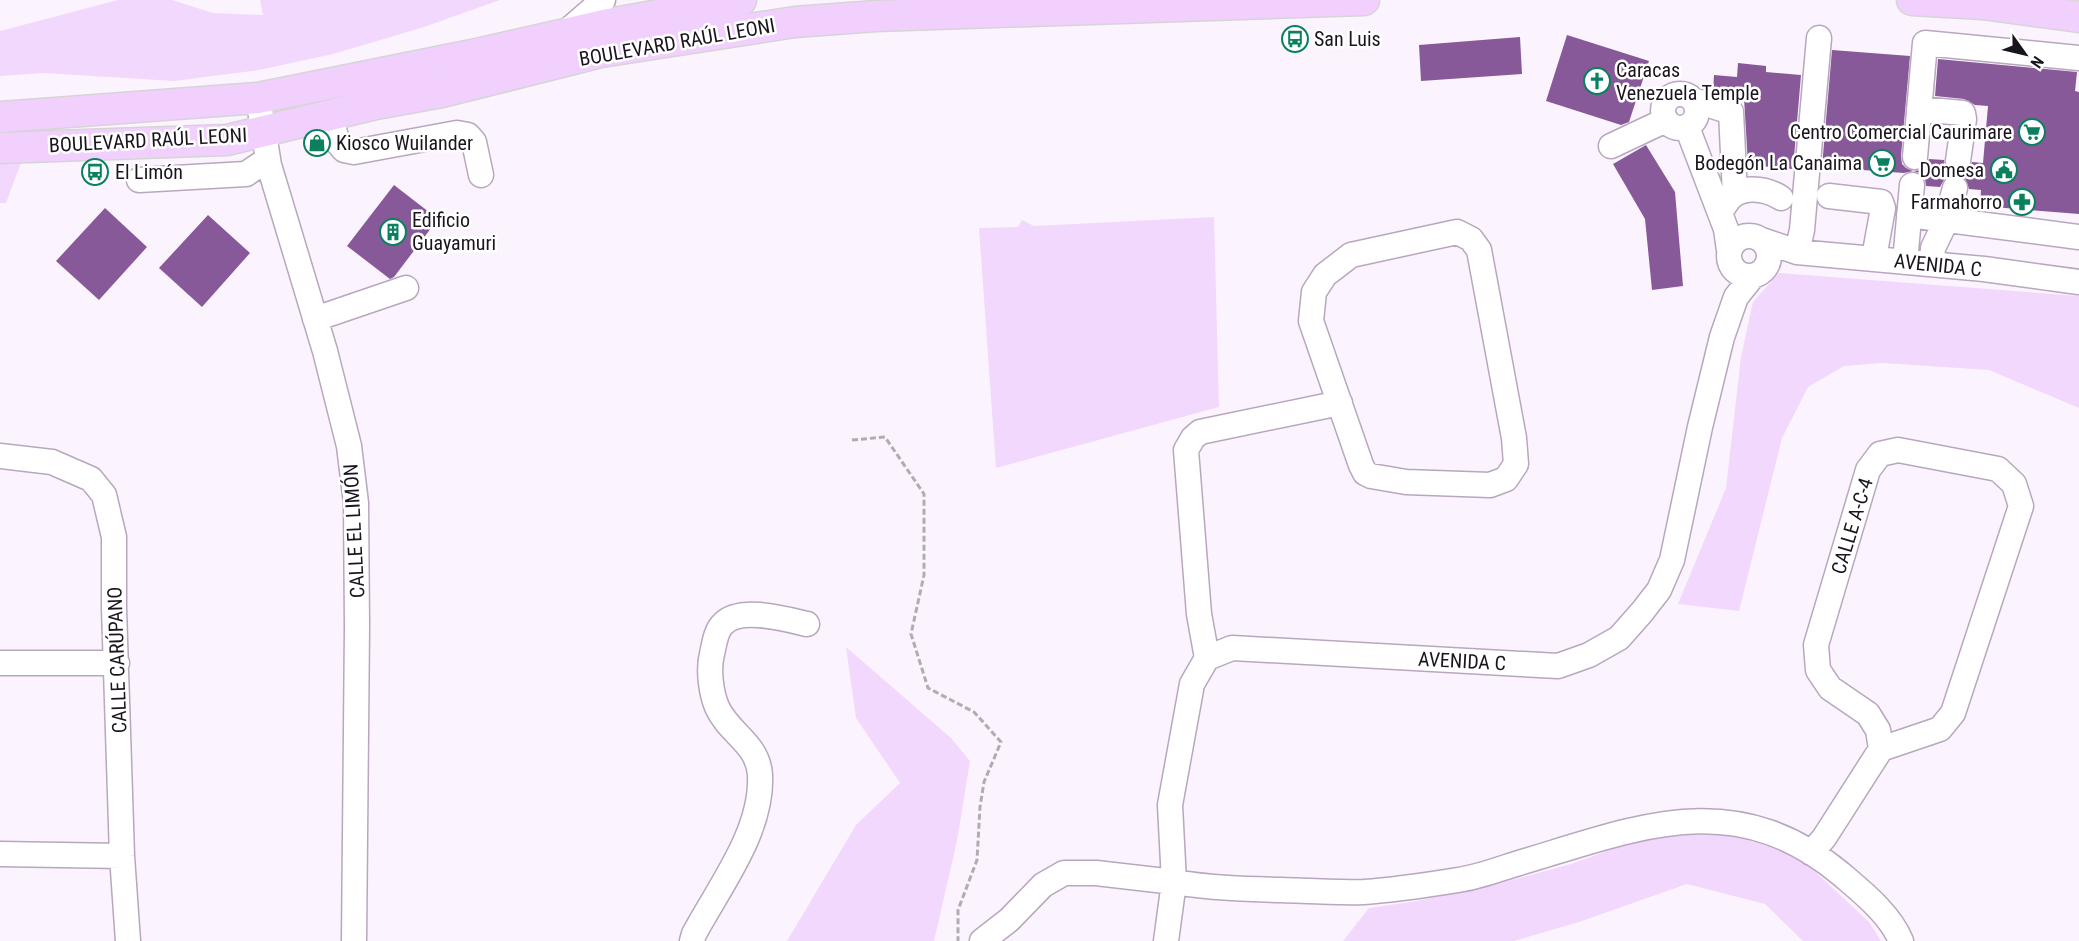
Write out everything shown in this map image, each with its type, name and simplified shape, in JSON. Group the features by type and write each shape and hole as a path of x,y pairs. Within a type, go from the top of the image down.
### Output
{"main road":[{"name":"BOULEVARD RAÚL LEONI","path":"0,117 258,98 564,34 741,0"},
{"name":"BOULEVARD RAÚL LEONI","path":"0,148 227,140 266,146 330,116 376,104 442,92 601,52 795,22 1146,4 1364,0"},
{"path":"1912,0 1982,4 2079,17"}],"street":[{"path":"564,34 603,0"},
{"path":"1797,252 1802,230 1819,39"},
{"path":"1915,158 1925,43 2079,58"},
{"name":"CALLE EL LIMÓN","path":"258,98 266,146 349,446 356,503 354,941"},
{"path":"1611,146 1696,118 1698,111 1693,100 1731,112 1724,201"},
{"path":"1919,109 1963,113 1958,161"},
{"path":"330,116 338,143 344,150 354,152 457,133 468,135 474,142 481,175"},
{"name":"AVENIDA C","path":"1676,124 1724,201 1756,238 1797,252 1932,264 2079,282"},
{"path":"139,180 246,174 266,146"},
{"path":"1905,262 1912,185"},
{"path":"1932,264 1933,248 1946,220 1955,188"},
{"path":"1724,201 1742,190 1755,189 1772,192 1781,198"},
{"path":"1828,196 1881,202 1883,208 1874,258"},
{"name":"AVENIDA C","path":"1722,337 1729,256 1724,201"},
{"path":"1909,215 2079,237"},
{"path":"1457,232 1471,238 1479,250 1514,438 1516,464 1506,479 1490,485 1407,482 1371,476 1365,473 1361,465 1340,403 1311,321 1314,292 1325,275 1351,255 1457,232"},
{"path":"1756,238 1768,249 1760,270 1743,276 1734,271 1729,256 1738,239 1756,238"},
{"name":"AVENIDA C","path":"1207,658 1233,648 1558,666 1589,655 1619,638 1659,590 1672,560 1700,427 1722,337 1736,297 1760,270 1779,257 1797,252"},
{"path":"315,319 406,288"},
{"path":"1166,941 1174,882 1170,805 1192,684 1207,658 1199,614 1186,450 1193,438 1200,432 1340,403"},
{"name":"CALLE A-C-4","path":"1898,450 1998,469 2014,484 2021,506 1953,713 1940,729 1881,749 1878,730 1868,714 1830,688 1818,670 1816,645 1868,470 1880,454 1898,450"},
{"name":"CALLE CARÚPANO","path":"0,456 52,462 91,479 104,495 114,537 122,856 128,941"},
{"path":"692,941 750,831 757,805 760,777 757,759 717,708 710,661 716,640 723,624 738,616 767,616 807,624"},
{"path":"0,663 117,663"},
{"path":"1811,853 1824,838 1881,749"},
{"path":"982,941 1009,920 1043,885 1064,873 1096,873 1210,888 1364,892 1461,880 1627,831 1666,823 1698,821 1742,824 1788,839 1830,866 1871,902 1887,919 1901,941"},
{"path":"0,854 122,856"}],"path":[{"path":"852,440 885,436 924,494 924,575 911,634 928,688 974,712 1000,742 984,782 977,860 958,910 958,941"}],"shaded area":[{"path":"118,0 172,0 213,13 263,15 260,0 500,0 421,28 333,54 259,70 174,81 43,73 0,76 0,31"},
{"path":"25,152 6,203 0,203 0,154"},
{"path":"1214,217 1219,407 996,468 979,228 1018,227 1022,220 1034,226"},
{"path":"1779,273 2079,296 2079,408 1989,370 1883,363 1844,366 1808,387 1782,438 1739,611 1678,604 1726,488 1741,357 1753,302"},
{"path":"846,647 951,738 970,761 957,841 934,941 787,941 856,825 900,783 856,718"},
{"path":"1724,834 1794,852 1869,922 1881,941 1803,941 1765,904 1687,884 1579,922 1514,941 1343,941 1369,908 1417,901 1501,883 1571,864 1649,836"}],"building":[{"name":"Caracas Venezuela Temple","path":"1567,35 1649,61 1629,122 1621,125 1546,101"},
{"path":"1520,37 1522,74 1421,81 1419,45"},
{"path":"1832,50 1910,56 1901,156 1902,164 1913,171 1904,173 1822,167"},
{"name":"Centro Comercial Caurimare","path":"1938,59 2077,72 2075,91 2079,92 2079,214 1980,206 1981,190 1969,189 1965,178 1960,175 1969,170 1972,162 1983,163 1988,106 1975,105 1964,99 1935,96"},
{"path":"1738,63 1766,66 1766,72 1801,75 1793,169 1748,165 1744,98 1730,97 1713,91 1714,75 1737,77"},
{"path":"1646,145 1675,192 1683,286 1652,290 1645,219 1613,164"},
{"path":"1929,159 1944,160 1945,167 1954,174 1945,178 1940,187 1926,186 1921,174 1914,171 1926,166"},
{"name":"Edificio Guayamuri","path":"394,185 438,219 394,277 390,279 347,246"},
{"path":"105,208 147,247 99,300 56,261"},
{"path":"208,215 250,253 202,307 159,268"}],"place":[{"name":"San Luis","path":"1295,39"},
{"name":"Caracas Venezuela Temple","path":"1597,81"},
{"name":"Centro Comercial Caurimare","path":"2032,132"},
{"name":"Kiosco Wuilander","path":"317,143"},
{"name":"Bodegón La Canaima","path":"1882,163"},
{"name":"Domesa","path":"2004,170"},
{"name":"El Limón","path":"95,172"},
{"name":"Farmahorro","path":"2022,202"},
{"name":"Edificio Guayamuri","path":"393,232"}]}
